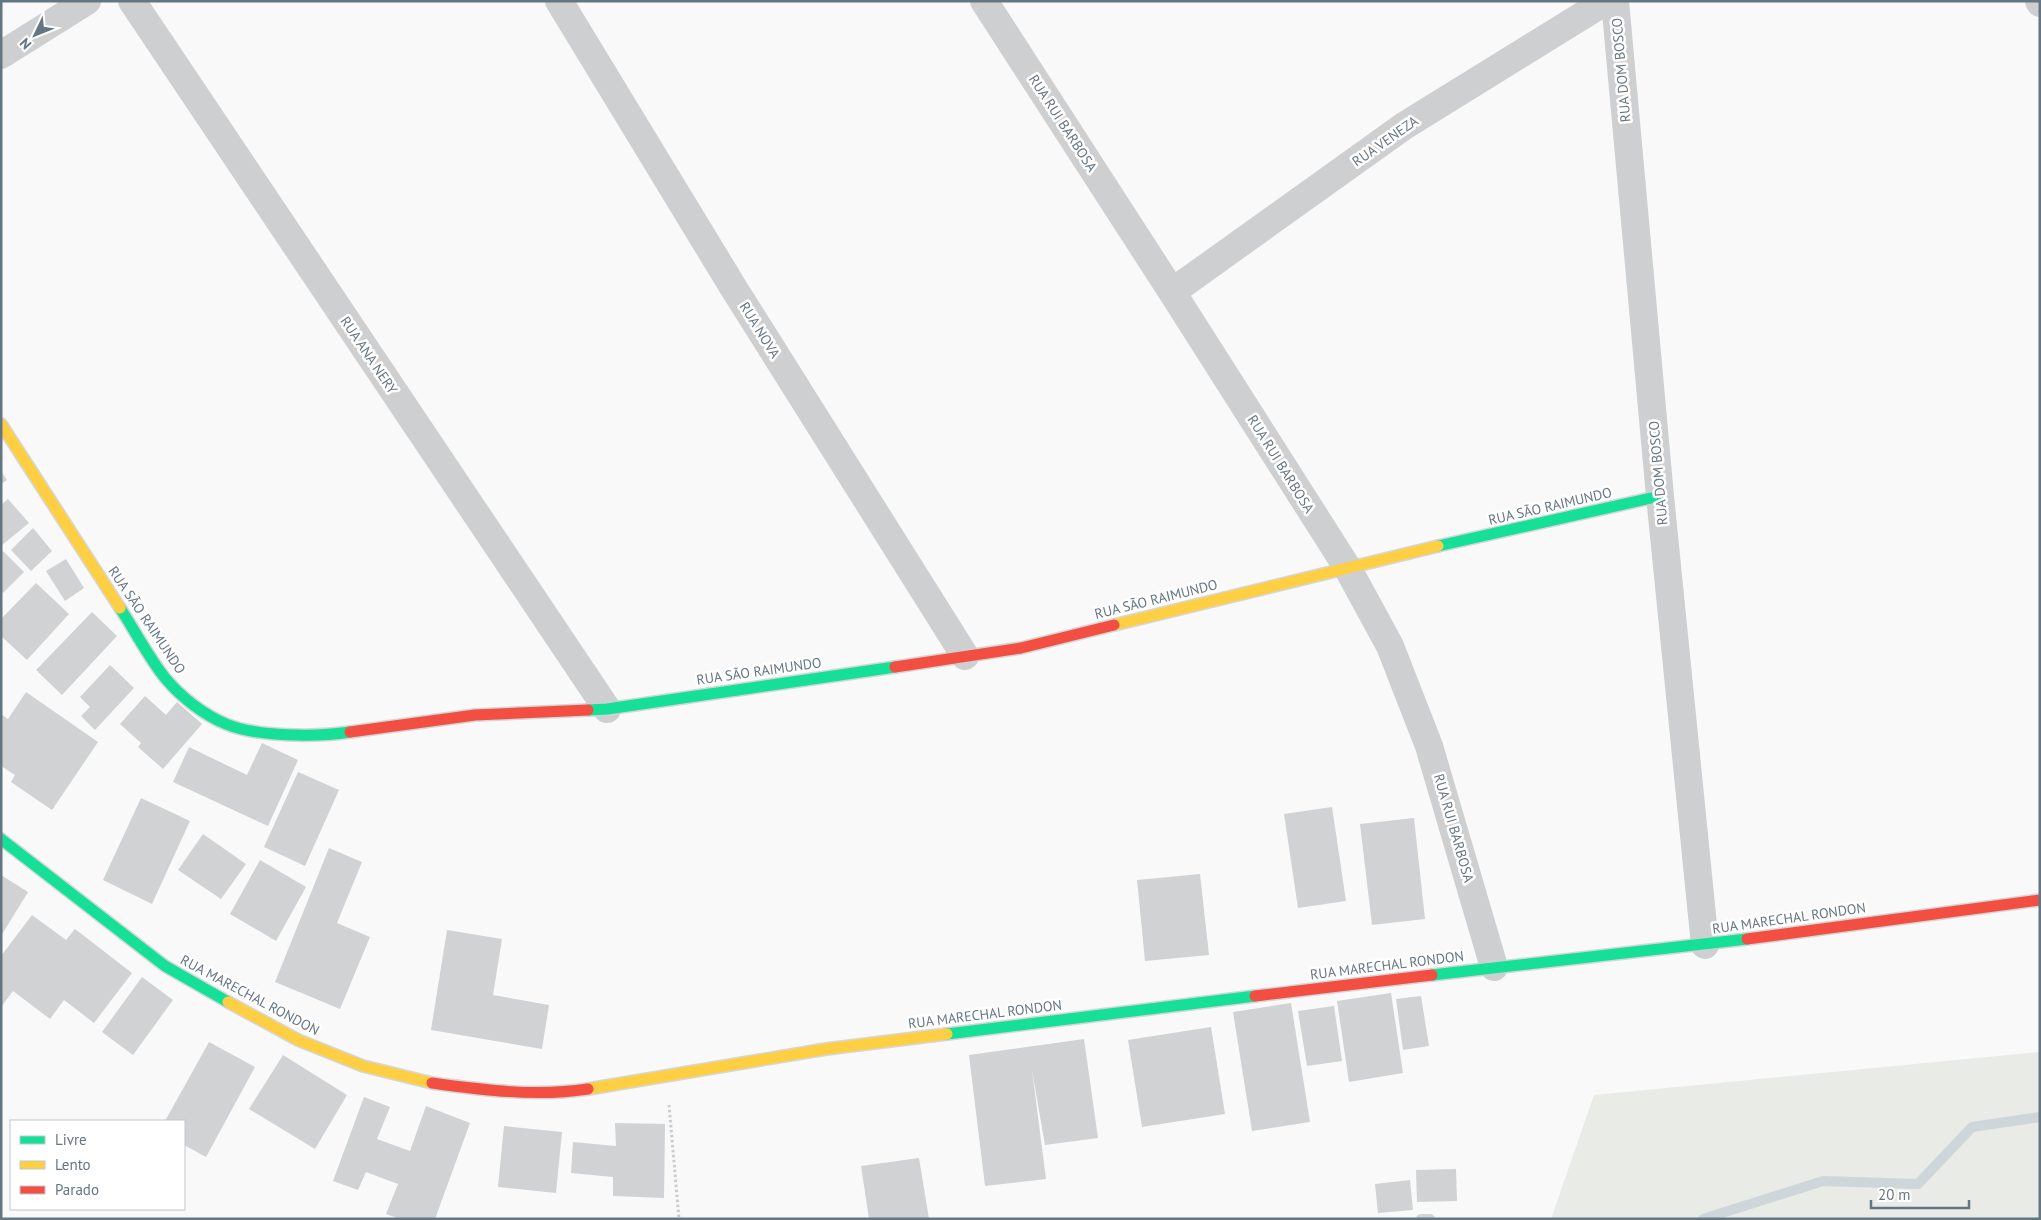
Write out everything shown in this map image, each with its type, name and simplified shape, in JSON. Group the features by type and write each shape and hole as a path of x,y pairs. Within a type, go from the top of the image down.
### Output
{"street":[{"path":"1,55 87,1"},
{"name":"RUA ANA NERY","path":"132,1 606,709"},
{"name":"RUA NOVA","path":"559,1 733,287 965,656"},
{"name":"RUA RUI BARBOSA","path":"984,1 1172,292 1346,567 1390,646 1429,746 1494,967"},
{"name":"RUA VENEZA","path":"1172,292 1404,126 1606,1"},
{"name":"RUA DOM BOSCO","path":"1615,1 1660,496 1705,945"},
{"name":"RUA SÃO RAIMUNDO","path":"1,424 165,678 192,704 226,724 257,732 339,734 475,715 606,709 1021,648 1346,567 1660,496"},
{"name":"RUA MARECHAL RONDON","path":"1,839 165,966 298,1040 363,1066 432,1082 488,1091 567,1092 826,1049 1494,967 1705,945 2040,900"}],"path":[{"path":"667,1074 679,1219"}],"shaded area":[{"path":"2040,1052 2040,1219 1551,1219 1594,1095"}],"building":[{"path":"1,471 7,480 1,484"},
{"path":"8,499 29,523 1,546 1,505"},
{"path":"33,528 52,551 31,571 11,550"},
{"path":"3,551 24,572 3,593 1,590 1,554"},
{"path":"66,559 84,588 65,601 46,571"},
{"path":"36,583 69,614 27,660 1,636 1,619"},
{"path":"92,612 117,636 62,695 36,670"},
{"path":"110,665 134,688 95,730 81,716 90,707 80,697"},
{"path":"26,692 98,742 52,810 11,782 15,775 1,766 1,714 8,719"},
{"path":"145,696 166,715 177,702 202,724 163,769 138,747 141,743 120,724"},
{"path":"262,743 298,760 268,826 173,782 189,747 247,775"},
{"path":"298,772 339,790 305,866 264,847"},
{"path":"141,798 190,821 152,904 103,880"},
{"path":"1332,807 1346,901 1298,908 1284,814"},
{"path":"1414,818 1425,919 1372,925 1360,824"},
{"path":"203,834 246,864 221,899 178,870"},
{"path":"329,848 362,862 337,923 370,937 340,1009 275,982"},
{"path":"260,860 306,887 276,941 230,914"},
{"path":"1200,874 1209,955 1145,961 1137,880"},
{"path":"1,875 28,892 1,936"},
{"path":"32,915 66,940 75,929 132,973 94,1023 64,1000 50,1019 13,991 1,1007 1,956"},
{"path":"447,930 502,939 493,995 549,1005 542,1049 431,1030"},
{"path":"142,977 173,1000 133,1055 102,1032"},
{"path":"1391,993 1403,1073 1349,1082 1337,1001"},
{"path":"1421,996 1429,1046 1403,1050 1396,999"},
{"path":"1291,1003 1310,1122 1252,1131 1233,1012"},
{"path":"1334,1006 1342,1061 1307,1066 1298,1011"},
{"path":"1211,1027 1225,1114 1142,1127 1128,1040"},
{"path":"1084,1039 1098,1138 1045,1145 1032,1070 1046,1179 985,1186 969,1055"},
{"path":"209,1042 255,1067 206,1157 185,1146 185,1120 166,1120"},
{"path":"283,1055 347,1095 315,1149 249,1109"},
{"path":"364,1097 390,1107 377,1139 410,1151 426,1106 470,1123 435,1219 400,1219 386,1214 398,1184 366,1172 358,1190 333,1181"},
{"path":"615,1123 665,1124 664,1198 613,1196 613,1177 571,1173 573,1142 616,1146"},
{"path":"504,1126 562,1132 556,1193 498,1187"},
{"path":"919,1158 929,1219 869,1219 861,1166"},
{"path":"1456,1169 1457,1201 1417,1202 1416,1170"},
{"path":"1410,1180 1413,1210 1378,1213 1375,1184"}],"waterway":[{"path":"1703,1219 1823,1181 1918,1184 1972,1127 2040,1117"},
{"path":"1421,1219 1430,1219"}],"traffic: fast":[{"path":"1438,546 1660,496"},
{"path":"120,608 148,654 166,679 193,705 209,716 239,728 270,734 321,735 350,732"},
{"path":"588,710 607,709 895,667"},
{"path":"1,839 165,966 228,1002"},
{"path":"1432,975 1747,939"},
{"path":"947,1034 1255,996"}],"traffic: slow":[{"path":"1,424 120,608"},
{"path":"1114,625 1438,546"},
{"path":"228,1002 298,1040 363,1066 432,1083"},
{"path":"588,1089 826,1049 947,1034"}],"traffic: jam":[{"path":"895,667 1021,648 1114,625"},
{"path":"350,732 475,715 588,710"},
{"path":"1747,939 2040,900"},
{"path":"1255,996 1432,975"},
{"path":"432,1083 490,1090 529,1092 588,1089"}]}
